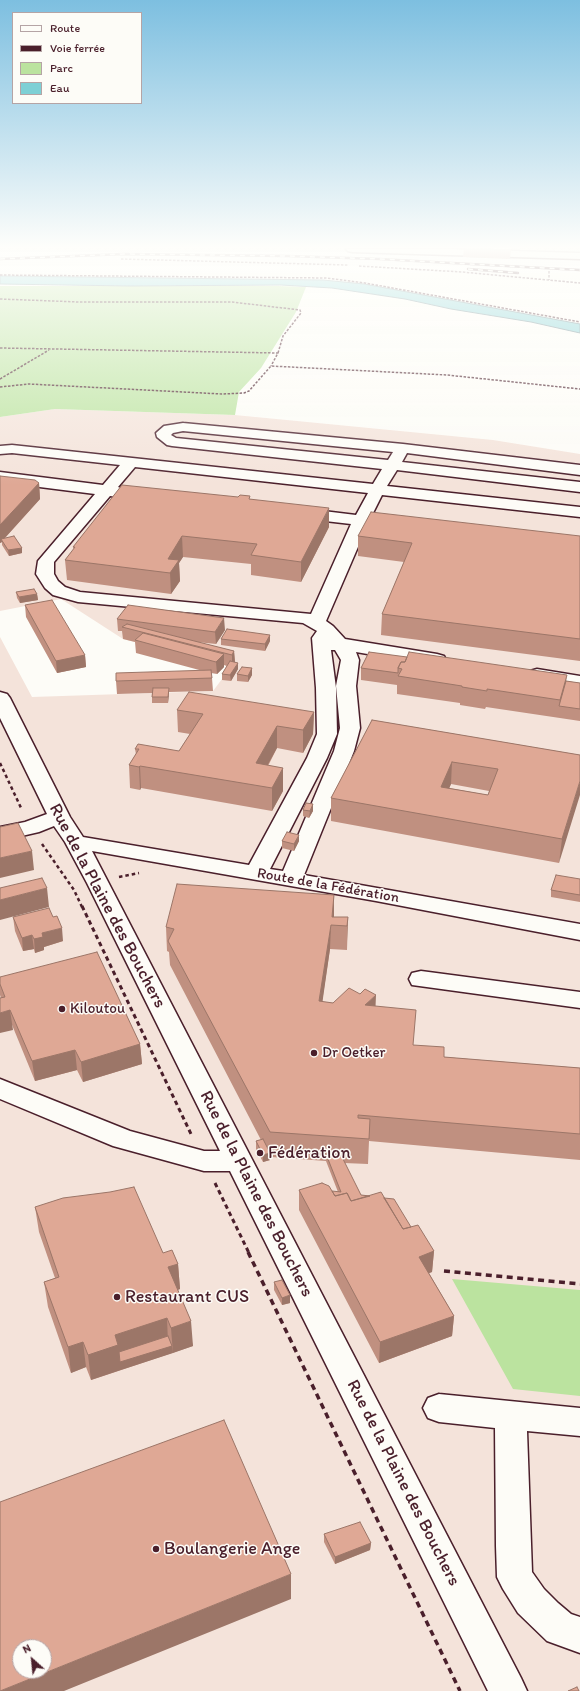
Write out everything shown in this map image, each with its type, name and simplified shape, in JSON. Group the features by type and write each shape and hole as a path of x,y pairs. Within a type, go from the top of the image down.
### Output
{"street":[{"path":"580,470 403,448 183,428 169,429 163,433 164,437 172,442 392,465 580,487"},
{"path":"256,873 317,758 327,734 326,635 361,521 377,490 403,448"},
{"path":"0,450 12,449 580,512"},
{"path":"132,462 46,561 45,574 51,584 59,591 78,597 306,618 326,635 350,660 346,686 350,728 344,751 291,879"},
{"path":"0,477 132,493"},
{"path":"282,511 392,524"},
{"path":"326,635 456,662"},
{"path":"518,672 580,682"},
{"name":"Rue de la Plaine des Bouchers","path":"0,698 59,817 76,842 508,1691"},
{"path":"0,834 31,827 59,817"},
{"name":"Route de la Fédération","path":"76,842 291,879 580,932"},
{"path":"421,979 580,1000"},
{"path":"0,1088 122,1139 204,1161 239,1161"},
{"path":"439,1408 580,1422"},
{"path":"511,1415 513,1546 515,1577 531,1601 545,1616 560,1628 580,1635"}],"path":[{"path":"0,387 29,384 222,394 244,393 249,391 271,366 278,353 283,336 289,328"},
{"path":"0,348 278,353"},
{"path":"0,379 49,349"},
{"path":"271,366 447,375 580,389"},
{"path":"74,890 460,1691"},
{"path":"444,1271 580,1284"}],"shaded area":[{"path":"55,409 235,415 493,440 580,454 580,1691 0,1691 0,637 32,697 213,691 231,667 123,639 61,599 0,611 0,417"}],"green space":[{"path":"0,328 286,328 261,368 239,392 235,415 55,409 0,417"},
{"path":"452,1279 580,1290 580,1396 513,1389"}],"water":[{"path":"557,328 580,328 580,333"}],"building":[{"path":"0,476 35,480 39,483 0,525"},
{"path":"122,485 238,497 240,495 250,496 249,499 329,508 301,562 251,555 257,544 182,536 168,559 179,560 170,573 65,560 75,547 73,547"},
{"path":"371,512 580,536 580,639 382,614 412,543 358,536"},
{"path":"14,536 22,548 8,550 1,539"},
{"path":"34,589 37,594 19,597 16,592"},
{"path":"52,600 85,655 56,661 25,605"},
{"path":"128,605 224,618 215,632 117,619"},
{"path":"127,624 234,651 232,655 122,627"},
{"path":"227,629 270,635 265,644 221,639"},
{"path":"143,633 224,654 216,662 135,640"},
{"path":"369,652 407,657 405,662 401,662 398,668 398,673 361,668"},
{"path":"409,652 567,675 560,700 487,689 487,691 398,676 402,669 398,668 401,662 405,662"},
{"path":"230,661 238,663 230,675 222,674"},
{"path":"242,667 252,668 248,676 237,674"},
{"path":"211,670 212,678 116,681 116,673"},
{"path":"566,681 580,683 580,709 559,706"},
{"path":"153,688 169,688 168,697 152,697"},
{"path":"189,692 314,712 303,730 277,726 256,763 283,768 272,788 129,765 139,749 135,749 138,744 179,751 203,714 177,710"},
{"path":"372,720 580,755 580,781 562,839 331,798","holes":["452,762 498,769 488,795 441,787"]},
{"path":"306,803 313,804 310,811 303,810"},
{"path":"18,823 32,851 0,858 0,827"},
{"path":"287,832 299,835 294,844 282,841"},
{"path":"556,875 580,879 580,895 551,890"},
{"path":"42,878 47,888 0,900 0,888"},
{"name":"Dr Oetker","path":"177,884 334,895 332,917 348,917 347,926 331,925 319,1001 333,1003 349,988 360,994 365,989 376,995 365,1005 416,1010 413,1045 444,1047 444,1057 580,1068 580,1134 358,1115 358,1118 370,1119 369,1139 270,1132 168,941 174,929 166,927"},
{"path":"49,908 53,917 57,916 62,928 42,933 43,937 34,939 32,935 22,938 13,917"},
{"path":"97,952 140,1044 81,1062 75,1050 32,1061 10,1010 0,1013 0,998 5,997 0,984 0,977"},
{"path":"263,1139 270,1153 263,1155 256,1141"},
{"path":"326,1154 341,1155 361,1195 370,1196 351,1201 347,1193 335,1196 332,1191 341,1192"},
{"path":"322,1183 329,1186 335,1196 347,1193 351,1201 381,1192 403,1229 418,1225 434,1251 419,1257 454,1316 380,1342 299,1190"},
{"name":"Restaurant CUS","path":"134,1187 163,1253 172,1250 178,1264 168,1267 191,1321 171,1328 167,1318 115,1335 118,1345 88,1355 83,1342 68,1347 44,1282 59,1277 35,1207 63,1198 110,1192"},
{"path":"384,1198 394,1199 411,1227 403,1229"},
{"path":"282,1280 290,1295 282,1298 274,1282"},
{"path":"168,1336 172,1346 120,1362 119,1352"},
{"path":"224,1420 291,1574 52,1670 52,1639 12,1639 12,1679 30,1679 0,1691 0,1502"},
{"path":"360,1522 371,1543 335,1557 324,1534"},
{"path":"577,1687 579,1691 568,1691"}],"place":[{"name":"Kiloutou","path":"62,1009"},
{"name":"Dr Oetker","path":"314,1053"},
{"name":"Fédération","path":"260,1153"},
{"name":"Restaurant CUS","path":"117,1297"},
{"name":"Boulangerie Ange","path":"156,1549"}]}
